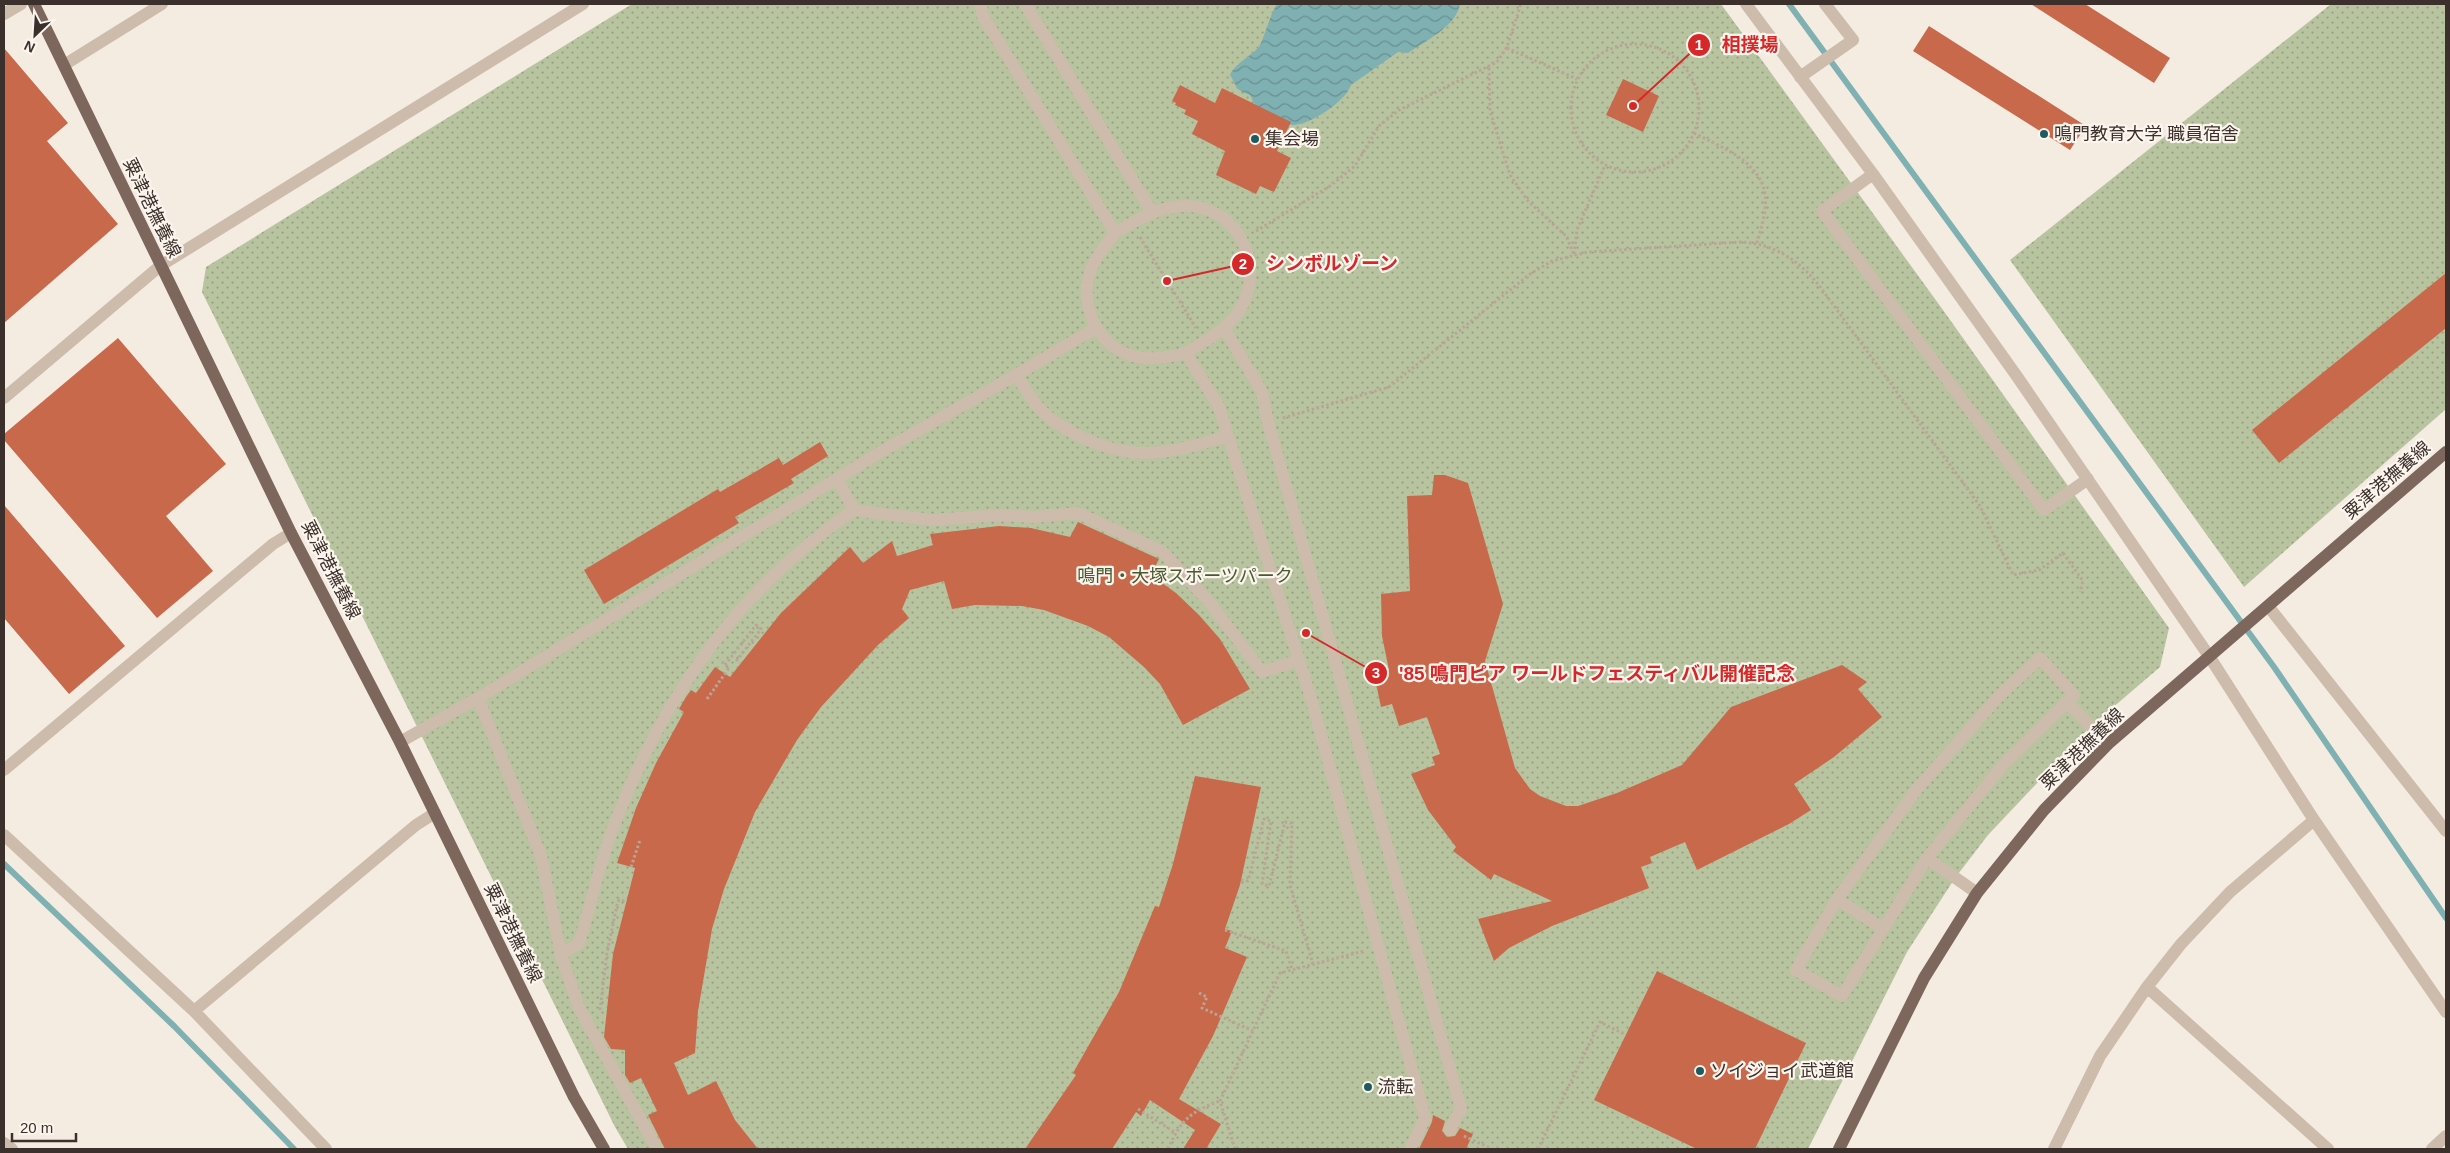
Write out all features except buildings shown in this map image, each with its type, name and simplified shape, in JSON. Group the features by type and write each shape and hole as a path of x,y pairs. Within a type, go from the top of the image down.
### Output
{"main road":[{"name":"粟津港撫養線","path":"34,4 291,533 400,742 574,1097 604,1149"},
{"name":"粟津港撫養線","path":"1839,1149 1924,978 1977,892 2044,810 2108,744 2446,452"}],"street":[{"path":"4,14 21,4"},
{"path":"64,65 162,4"},
{"path":"4,398 160,266 583,4"},
{"path":"981,4 982,16 1115,233"},
{"path":"1025,4 1152,212"},
{"path":"1746,4 1873,174 2088,479 2209,656 2314,820 2446,1012"},
{"path":"1800,77 1853,40 1825,4"},
{"path":"1873,174 1822,212 2044,510 2088,479"},
{"path":"1175,206 1195,206 1214,212 1232,224 1243,239 1250,256 1251,273 1248,289 1241,308 1224,328 1186,353 1153,359 1129,355 1112,346 1096,328 1086,296 1088,278 1095,260 1115,233 1132,224 1152,212 1175,206"},
{"path":"400,742 478,698 837,479 1096,328"},
{"path":"1224,328 1262,392 1268,422 1461,1108 1450,1130"},
{"path":"1186,353 1219,408 1299,660 1425,1118 1410,1149"},
{"path":"1016,375 1040,409 1058,425 1100,447 1146,454 1168,452 1228,436"},
{"path":"837,479 854,510"},
{"path":"561,955 579,943 611,834 625,796 642,759 681,688 708,650 755,593 814,537 854,510 931,520 1001,515 1034,517 1078,513 1164,552 1210,604 1262,672 1299,660"},
{"path":"4,770 273,544 291,533"},
{"path":"2265,609 2446,831"},
{"path":"2040,658 2074,695 2066,702 2003,765 1927,858 1882,928 1842,996 1796,970 1837,899 1917,789 1999,696 2040,658"},
{"path":"478,698 541,856 561,955 579,1008 657,1149"},
{"path":"2066,702 2108,744"},
{"path":"194,1011 409,831 435,813"},
{"path":"2054,1149 2100,1056 2147,987 2181,944 2230,892 2314,820"},
{"path":"4,835 194,1011 326,1149"},
{"path":"1927,858 1977,892"},
{"path":"1837,899 1882,928"},
{"path":"2147,987 2328,1149"},
{"path":"2432,1149 2446,1136"},
{"path":"4,1143 12,1149"}],"path":[{"path":"1243,239 1330,186 1355,166 1379,126 1399,110 1425,95 1488,68 1497,62 1507,47 1521,4"},
{"path":"1644,44 1662,50 1678,61 1694,86 1697,95 1698,114 1694,133 1683,150 1667,163 1648,171 1628,171 1605,165 1590,154 1578,138 1571,118 1571,97 1577,79 1590,62 1605,51 1624,45 1644,44"},
{"path":"1507,47 1577,79"},
{"path":"1488,68 1490,111 1510,175 1528,200 1566,236 1574,254"},
{"path":"1694,133 1746,160 1757,173 1763,189 1766,208 1757,243"},
{"path":"1574,254 1576,230 1605,165"},
{"path":"1132,224 1204,341"},
{"path":"1268,422 1389,387 1530,274 1552,261 1574,254 1673,246 1741,242 1757,243 1787,255 1800,264 1818,284 1980,506 2012,575 2039,570 2063,553 2083,581 2080,592"},
{"path":"725,664 756,625 761,629 737,660 740,663"},
{"path":"707,699 725,674"},
{"path":"1241,880 1248,882 1264,820 1271,821 1262,884 1269,886 1285,822 1292,823 1290,885 1313,964"},
{"path":"631,867 640,840"},
{"path":"599,1013 607,953 617,905 619,900 625,901"},
{"path":"1225,930 1286,951 1292,970"},
{"path":"1235,1149 1220,1101 1280,973 1379,946"},
{"path":"1199,993 1207,997 1202,1008 1253,1030"},
{"path":"1538,1149 1600,1022 1626,1036"},
{"path":"1168,1149 1176,1133 1199,1108 1220,1101"},
{"path":"1138,1109 1176,1133"}],"green space":[{"name":"鳴門・大塚スポーツパーク","path":"632,4 1721,4 1943,310 2169,628 2160,667 2090,727 1988,835 1955,878 1907,952 1808,1149 628,1149 615,1127 202,292 206,267"},
{"path":"2331,4 2446,4 2446,409 2244,587 2010,260"}],"water":[{"path":"1277,4 1460,4 1453,20 1439,33 1408,53 1398,52 1351,85 1335,105 1318,117 1293,125 1279,120 1259,108 1250,95 1237,88 1230,75 1239,63 1258,48"}],"waterway":[{"path":"1789,4 2274,667 2446,918"},
{"path":"4,864 174,1026 294,1149"}],"place":[{"name":"相撲場","path":"1633,106"},
{"name":"鳴門教育大学 職員宿舎","path":"2044,134"},
{"name":"集会場","path":"1255,139"},
{"name":"シンボルゾーン","path":"1167,281"},
{"name":"'85 鳴門ピア ワールドフェスティバル開催記念","path":"1306,633"},
{"name":"ソイジョイ武道館","path":"1700,1071"},
{"name":"流転","path":"1368,1087"}]}
